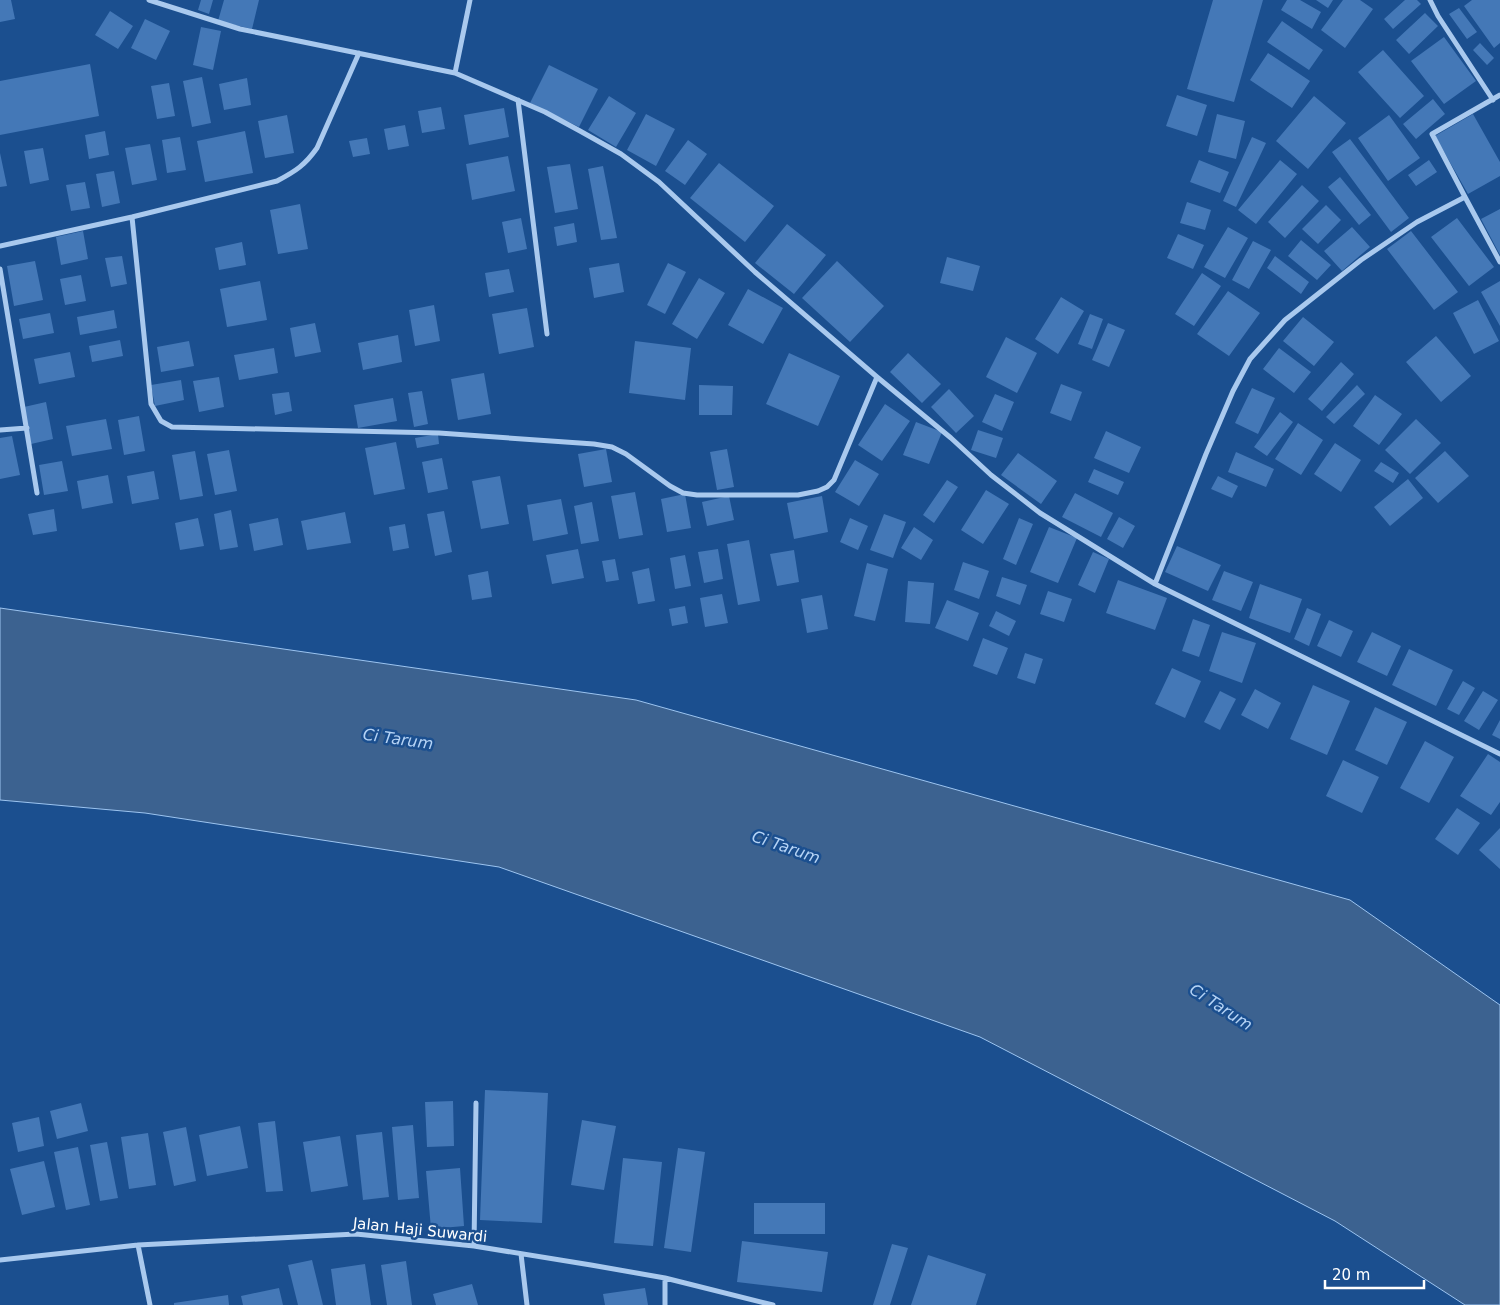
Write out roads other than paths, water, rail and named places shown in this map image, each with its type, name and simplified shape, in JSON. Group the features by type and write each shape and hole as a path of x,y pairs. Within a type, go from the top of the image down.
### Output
{"street":[{"path":"149,0 240,29 455,73 545,112 580,130 621,154 659,182 755,272 951,438 991,475 1040,513 1155,584 1500,754"},
{"path":"455,73 470,0"},
{"path":"1430,0 1438,16 1494,100"},
{"path":"0,246 132,217 278,181 296,171 317,148 359,53"},
{"path":"1500,95 1432,134 1500,262"},
{"path":"518,100 547,334"},
{"path":"1155,584 1210,445 1233,391 1250,359 1285,320 1361,260 1417,222 1465,197"},
{"path":"132,217 151,404 161,421 172,427 438,432 594,444 612,447 626,454 670,486 683,492 698,495 798,495 818,491 827,487 834,480 877,377"},
{"path":"0,269 37,493"},
{"path":"0,430 27,428"},
{"path":"474,1246 476,1103"},
{"name":"Jalan Haji Suwardi","path":"0,1260 138,1245 356,1234 474,1246 665,1278 773,1305"},
{"path":"138,1245 150,1305"},
{"path":"521,1254 527,1305"},
{"path":"665,1278 665,1305"}],"water":[{"name":"Ci Tarum","path":"0,608 636,700 1350,900 1500,1005 1500,1305 1465,1305 1335,1221 980,1037 499,867 145,813 0,800"}]}
